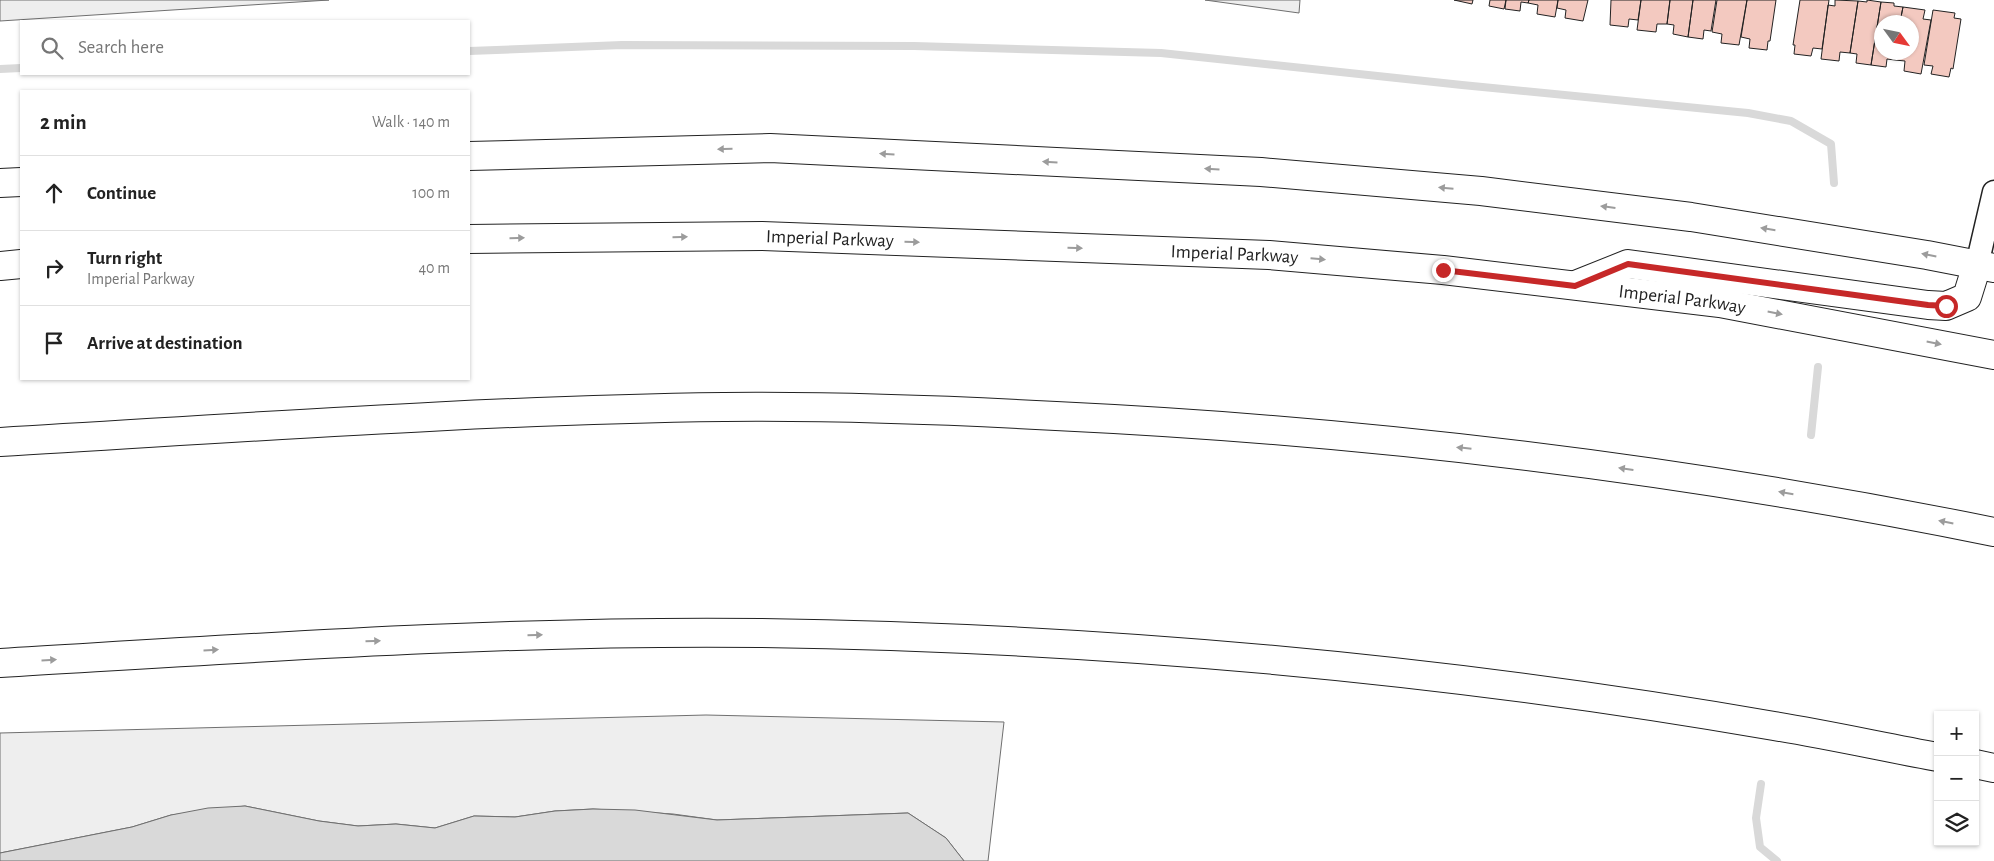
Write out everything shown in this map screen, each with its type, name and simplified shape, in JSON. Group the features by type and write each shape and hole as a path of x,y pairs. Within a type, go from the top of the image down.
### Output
{"main road":[{"path":"470,156 770,148 1261,172 1481,191 1692,217 1927,254 1985,266 1967,297 1946,306 1628,264 1575,286"},
{"path":"0,183 20,182"},
{"name":"Imperial Parkway","path":"470,239 762,236 1269,255 1443,270 1720,303 1994,355"},
{"path":"0,266 20,264"},
{"path":"0,442 515,412 727,407 924,409 1151,421 1286,431 1512,454 1735,484 1890,511 1994,532"},
{"path":"0,663 354,642 565,634 762,633 972,639 1155,650 1341,666 1552,692 1775,726 1934,756"},
{"path":"1979,765 1994,768"}],"street":[{"path":"1985,266 1994,192"}],"shaded area":[{"path":"0,0 329,0 0,21"},
{"path":"1205,0 1300,0 1299,13"},
{"path":"706,715 1004,722 988,861 964,861 946,838 908,813 717,820 673,814 593,809 555,811 515,817 474,816 435,828 396,824 358,826 319,821 245,806 171,815 132,827 0,853 0,733"},
{"path":"245,806 319,821 358,826 396,824 435,828 474,816 515,817 555,811 593,809 635,810 717,820 908,813 946,838 964,861 0,861 0,853 132,827 171,815 208,808"}],"building":[{"path":"1454,0 1473,0 1472,4"},
{"path":"1490,0 1506,0 1504,9 1489,6"},
{"path":"1506,0 1529,0 1528,3 1521,2 1520,11 1505,9"},
{"path":"1529,0 1558,0 1555,17 1537,14 1538,5 1528,3"},
{"path":"1558,0 1588,0 1583,21 1565,18 1566,10 1557,8"},
{"path":"1611,0 1641,0 1638,20 1629,19 1628,27 1610,25"},
{"path":"1641,0 1670,0 1667,24 1657,24 1656,32 1637,30"},
{"path":"1670,0 1693,0 1688,37 1673,34 1674,25 1667,24"},
{"path":"1693,0 1716,0 1711,31 1704,30 1703,39 1688,37"},
{"path":"1717,0 1747,0 1739,45 1721,43 1722,34 1712,32"},
{"path":"1747,0 1776,0 1767,50 1749,48 1750,39 1741,37"},
{"path":"1800,0 1829,0 1822,49 1813,48 1811,56 1794,54 1795,45 1793,45"},
{"path":"1835,0 1858,1 1850,53 1840,52 1839,61 1821,59 1828,5 1835,6"},
{"path":"1867,0 1881,2 1879,15 1874,15 1874,46 1871,65 1856,63 1857,54 1850,53 1858,1 1867,2"},
{"path":"1881,2 1894,3 1894,6 1903,7 1901,15 1879,15"},
{"path":"1903,7 1925,10 1923,19 1931,20 1921,74 1904,71 1905,61 1895,60 1919,60 1919,15 1901,15"},
{"path":"1933,10 1955,13 1954,18 1961,19 1953,69 1951,68 1949,77 1931,74 1933,66 1924,65"},
{"path":"1874,46 1874,60 1887,60 1886,67 1871,65"}],"waterway":[{"path":"470,51 622,45 914,46 1161,53 1748,113 1791,121 1831,144 1834,183"},
{"path":"0,69 20,68"},
{"path":"1811,435 1818,367"},
{"path":"1761,784 1756,818 1760,847 1777,861"}],"route":[{"path":"1443,270 1575,286 1628,264 1946,306"}]}
